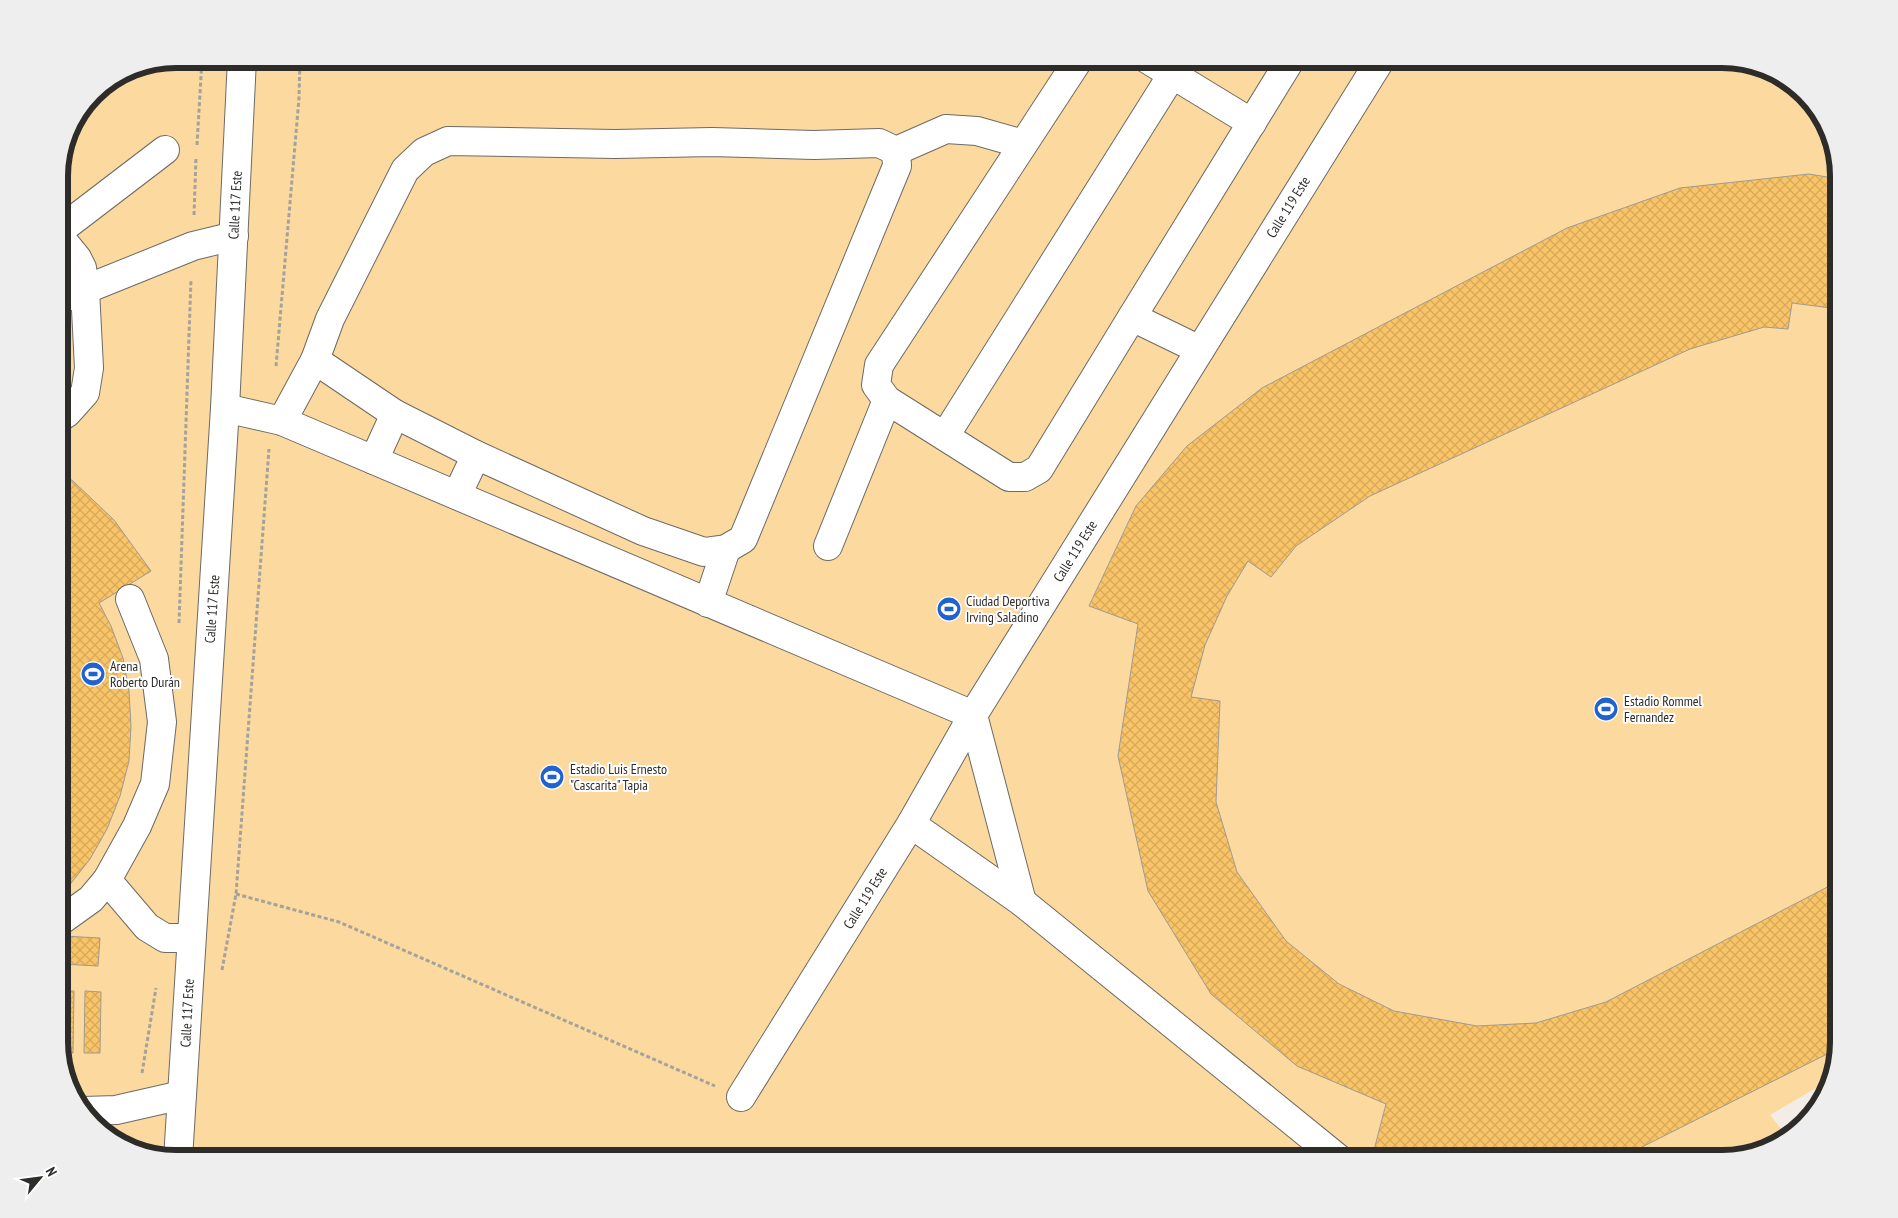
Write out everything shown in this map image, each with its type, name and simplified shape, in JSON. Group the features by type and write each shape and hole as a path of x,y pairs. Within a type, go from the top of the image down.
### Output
{"street":[{"path":"1073,67 879,365 876,385 887,400 1009,477 1025,477 1039,469 1287,67"},
{"path":"945,436 1176,67"},
{"path":"1179,67 1252,123"},
{"name":"Calle 119 Este","path":"741,1097 910,824 973,716 1376,67"},
{"name":"Calle 117 Este","path":"179,1150 225,408 242,68"},
{"path":"276,419 315,360 330,319 405,170 424,152 448,141 615,144 712,142 814,145 879,143 896,151 946,129 977,132 1023,144"},
{"path":"68,224 165,150"},
{"path":"315,360 394,414 476,455 643,531 704,552 726,549 743,539 897,166 896,151"},
{"path":"68,297 193,246 234,236"},
{"path":"68,247 82,268 89,368 85,393 68,412"},
{"path":"1132,317 1200,350"},
{"path":"828,546 887,400"},
{"path":"225,408 276,419 973,716 1022,902"},
{"path":"374,460 394,414"},
{"path":"457,495 476,455"},
{"path":"539,530 556,490"},
{"path":"625,567 643,531"},
{"path":"708,603 726,549"},
{"path":"68,916 91,899 107,880 137,826 155,784 162,722 154,660 130,599"},
{"path":"910,824 1022,902 1328,1150"},
{"path":"107,880 146,927 165,938 191,938"},
{"path":"92,1111 116,1110 182,1095"}],"path":[{"path":"178,630 198,101 201,68"},
{"path":"276,372 299,98 300,68"},
{"path":"276,419 269,463 236,894 339,922 741,1097"},
{"path":"116,1110 141,1075 156,987"}],"shaded area":[{"name":"Ciudad Deportiva Irving Saladino","path":"1722,67 1757,73 1782,86 1804,104 1819,128 1825,141 1830,169 1830,1049 1825,1077 1821,1085 1770,1115 1783,1131 1764,1142 1736,1150 162,1150 141,1145 116,1132 94,1114 82,1096 71,1070 68,1049 68,162 71,148 82,122 99,99 116,86 141,73 169,68"}],"building":[{"path":"1809,174 1830,178 1830,308 1792,303 1788,329 1764,327 1690,349 1370,496 1296,546 1271,577 1248,561 1227,596 1205,645 1191,697 1220,701 1216,802 1237,872 1286,941 1339,984 1394,1011 1477,1026 1536,1023 1606,1002 1830,886 1829,1053 1636,1150 1374,1150 1386,1104 1297,1066 1211,994 1148,891 1118,756 1138,624 1089,606 1136,506 1187,446 1262,388 1567,228 1680,188"},
{"name":"Arena Roberto Durán","path":"68,478 114,520 151,571 99,603 111,626 123,658 129,691 131,726 129,761 120,796 107,829 90,859 68,887"},
{"path":"68,936 100,938 98,966 68,964"},
{"path":"68,991 74,991 73,1053 69,1053 68,1049"},
{"path":"85,991 101,992 100,1053 84,1053"}],"place":[{"name":"Ciudad Deportiva Irving Saladino","path":"949,609"},
{"name":"Arena Roberto Durán","path":"93,674"},
{"name":"Estadio Rommel Fernandez","path":"1606,709"},
{"name":"Estadio Luis Ernesto \"Cascarita\" Tapia","path":"552,777"}]}
